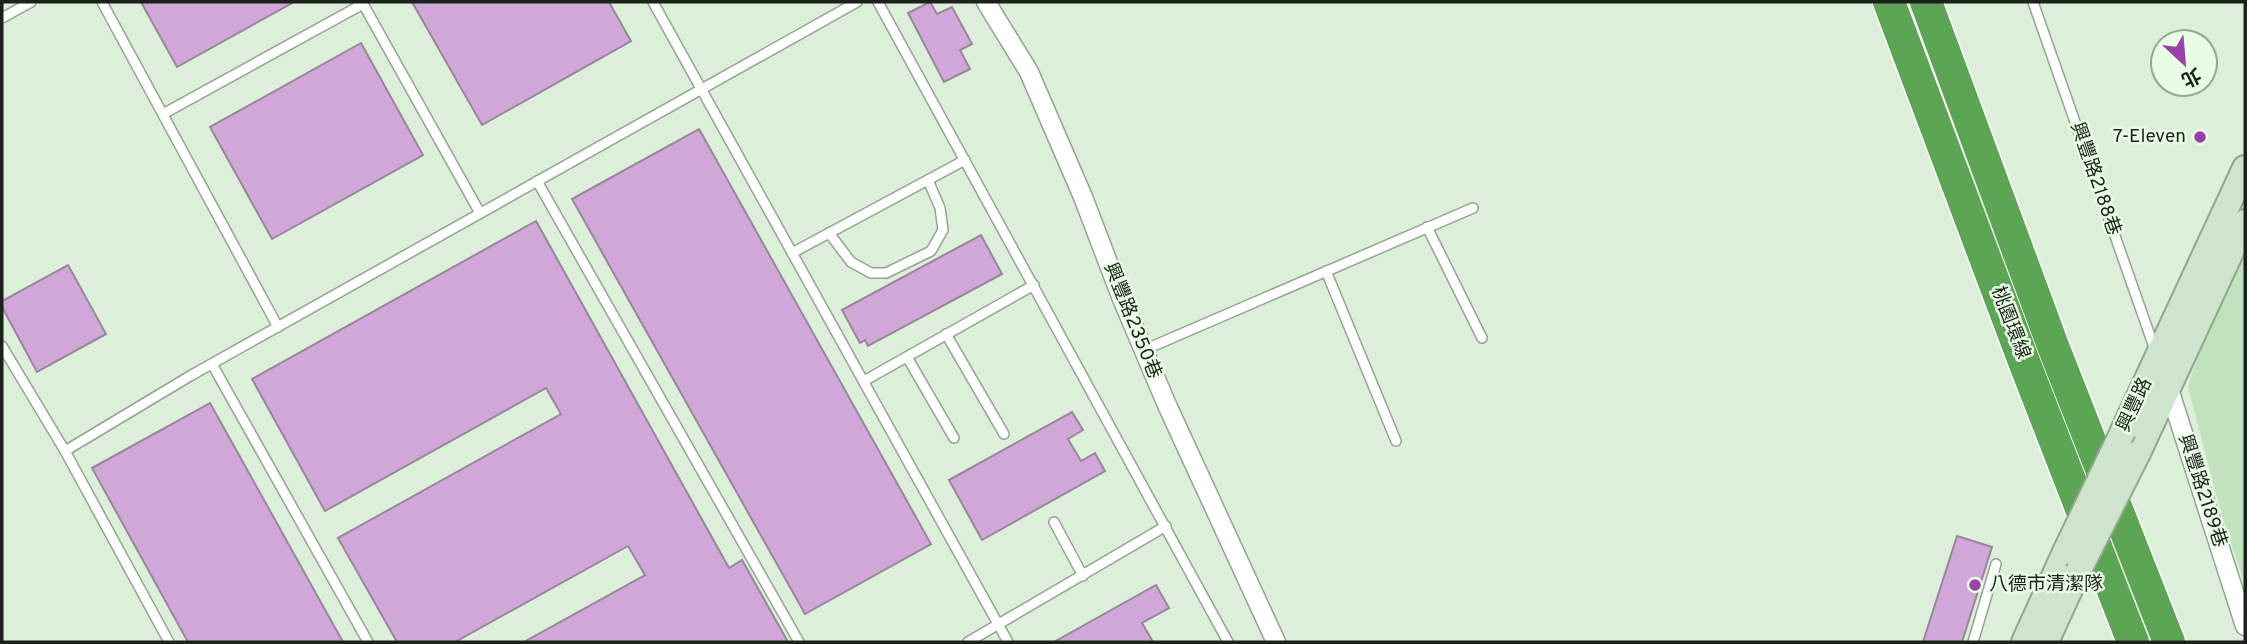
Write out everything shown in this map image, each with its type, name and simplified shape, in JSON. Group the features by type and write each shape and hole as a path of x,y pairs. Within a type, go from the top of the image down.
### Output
{"highway":[{"name":"桃園環線","path":"1889,2 2133,642"},
{"name":"桃園環線","path":"1926,2 2053,346 2169,642"}],"main road":[{"name":"興豐路","path":"2046,642 2072,562 2123,431 2245,168"},
{"name":"興豐路","path":"2024,642 2138,453 2245,222"}],"street":[{"name":"興豐路2350巷","path":"986,2 1029,72 1083,197 1143,350 1276,642"},
{"name":"興豐路2189巷","path":"2157,357 2245,626"}],"lane":[{"path":"2,18 31,2"},
{"path":"102,2 278,327"},
{"path":"653,2 1008,642"},
{"path":"65,451 212,364 857,2"},
{"path":"878,2 1228,642"},
{"name":"興豐路2188巷","path":"2033,2 2157,357"},
{"path":"163,114 362,3 480,213"},
{"path":"792,253 965,160"},
{"path":"829,233 851,262 871,273 886,273 931,251 943,230 940,208 928,180"},
{"path":"537,181 799,642"},
{"path":"1143,350 1473,208"},
{"path":"1427,228 1482,338"},
{"path":"1326,271 1396,441"},
{"path":"864,381 1034,285"},
{"path":"946,334 1004,434"},
{"path":"2,346 65,451 169,642"},
{"path":"908,356 954,438"},
{"path":"212,364 368,642"},
{"path":"1054,522 1083,576"},
{"path":"968,642 1166,526"},
{"path":"1973,642 1996,564"}],"green space":[{"path":"2245,248 2245,585 2221,512 2188,387 2203,340"}],"building":[{"path":"141,2 294,2 177,67"},
{"path":"412,2 609,2 631,41 482,125"},
{"path":"930,2 937,14 952,7 972,44 960,50 970,69 944,82 908,13"},
{"path":"361,43 423,155 272,239 210,127"},
{"path":"699,129 931,544 805,614 572,199"},
{"path":"536,221 729,568 742,560 788,642 524,642 645,575 628,546 455,642 397,642 338,538 561,414 546,388 325,511 252,379"},
{"path":"981,235 1002,274 868,346 865,340 860,343 842,310"},
{"path":"68,265 106,334 37,372 2,307 2,301"},
{"path":"210,403 343,642 188,642 92,468"},
{"path":"1072,412 1083,430 1068,439 1081,461 1095,453 1105,471 982,540 949,480"},
{"path":"1957,536 1992,547 1962,642 1923,642"},
{"path":"1156,585 1169,608 1142,623 1153,642 1054,642"}],"place":[{"name":"7-Eleven","path":"2200,137"},
{"name":"八德市清潔隊","path":"1975,585"}]}
